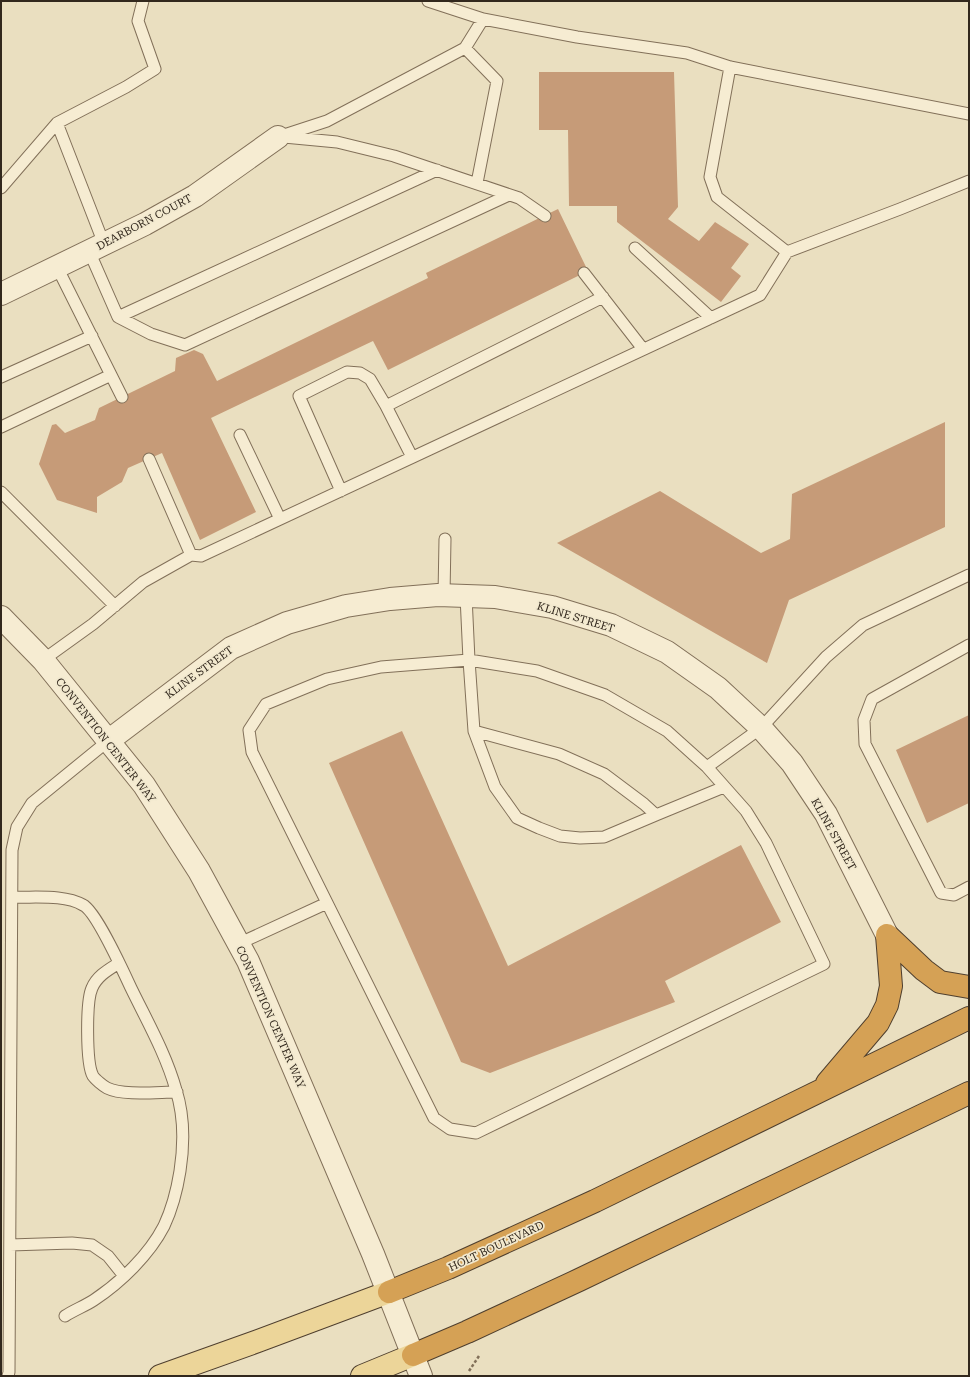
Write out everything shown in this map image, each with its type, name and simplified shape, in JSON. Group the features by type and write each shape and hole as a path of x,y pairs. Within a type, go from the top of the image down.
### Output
{"highway":[{"path":"887,935 924,970 940,982 969,987"},
{"path":"821,1090 878,1023 887,1005 891,986 887,935"},
{"name":"HOLT BOULEVARD","path":"389,1292 448,1268 595,1201 969,1018"},
{"path":"413,1355 467,1332 579,1280 969,1093"}],"main road":[{"name":"HOLT BOULEVARD","path":"160,1376 389,1292"},
{"path":"362,1376 413,1355"}],"street":[{"name":"DEARBORN COURT","path":"1,294 145,224 195,196 278,137"},
{"name":"KLINE STREET","path":"108,741 231,648 287,623 346,606 390,599 455,596 496,597 552,607 611,625 667,652 718,688 761,728 792,764 826,814 887,935"},
{"name":"CONVENTION CENTER WAY","path":"1,617 43,660 144,785 198,871 251,968 389,1292 421,1376"}],"lane":[{"path":"1,188 57,123 126,87 155,69 138,21 144,1"},
{"path":"428,1 483,18 576,37 687,53 730,67 969,114"},
{"path":"278,137 327,121 465,48 483,18"},
{"path":"465,48 497,81 476,183"},
{"path":"730,67 710,177 717,197 787,252"},
{"path":"57,123 118,316 150,334 185,345 509,195"},
{"path":"278,137 337,142 394,156 519,198 545,216"},
{"path":"118,316 437,170"},
{"path":"43,660 93,624 143,582 191,555 201,556 280,520 760,295 787,252 969,181"},
{"path":"635,248 711,318"},
{"path":"57,267 122,397"},
{"path":"584,274 643,349"},
{"path":"386,406 603,297"},
{"path":"1,377 92,336"},
{"path":"341,491 298,396 348,372 360,373 370,379 386,406 412,457"},
{"path":"1,427 111,375"},
{"path":"240,435 280,520"},
{"path":"148,459 191,555"},
{"path":"1,492 115,606"},
{"path":"445,539 455,596 470,660 474,731 495,787 517,818 560,836 580,838 604,836 724,787"},
{"path":"707,767 761,728 826,657 863,625 969,575"},
{"path":"969,645 872,699 864,720 865,744 941,892 954,895 969,887"},
{"path":"470,660 537,671 605,695 667,731 707,767 746,811 766,843 824,964 476,1133 450,1129 434,1118 252,752 248,730 266,704 327,679 381,667 470,660"},
{"path":"474,731 559,754 604,774 644,804 656,815"},
{"path":"8,1376 12,850 17,827 32,803 108,741"},
{"path":"12,897 66,899 85,905 96,920 119,963 168,1064 177,1092 182,1124 183,1155 176,1192 164,1226 144,1255 124,1276 94,1300 65,1316"},
{"path":"238,944 327,903"},
{"path":"119,963 102,973 92,988 88,1009 89,1061 93,1076 106,1088 129,1093 177,1092"},
{"path":"10,1244 72,1243 92,1245 108,1256 124,1276"}],"path":[{"path":"470,1371 479,1356"}],"building":[{"path":"539,72 674,72 678,207 668,219 699,241 715,222 749,244 731,268 741,276 721,302 617,222 617,206 569,206 568,130 539,130"},
{"path":"558,209 587,269 584,273 388,370 373,341 211,418 256,512 200,540 162,453 128,468 122,482 97,497 97,513 57,500 39,464 52,425 56,424 65,433 95,420 99,408 175,371 176,358 194,350 203,354 217,381 428,278 426,273"},
{"path":"945,422 945,527 789,600 767,663 557,543 660,491 761,553 790,539 792,494"},
{"path":"969,715 969,803 927,823 896,750"},
{"path":"402,731 508,966 741,845 781,922 665,981 675,1002 490,1073 461,1062 329,763"}]}
